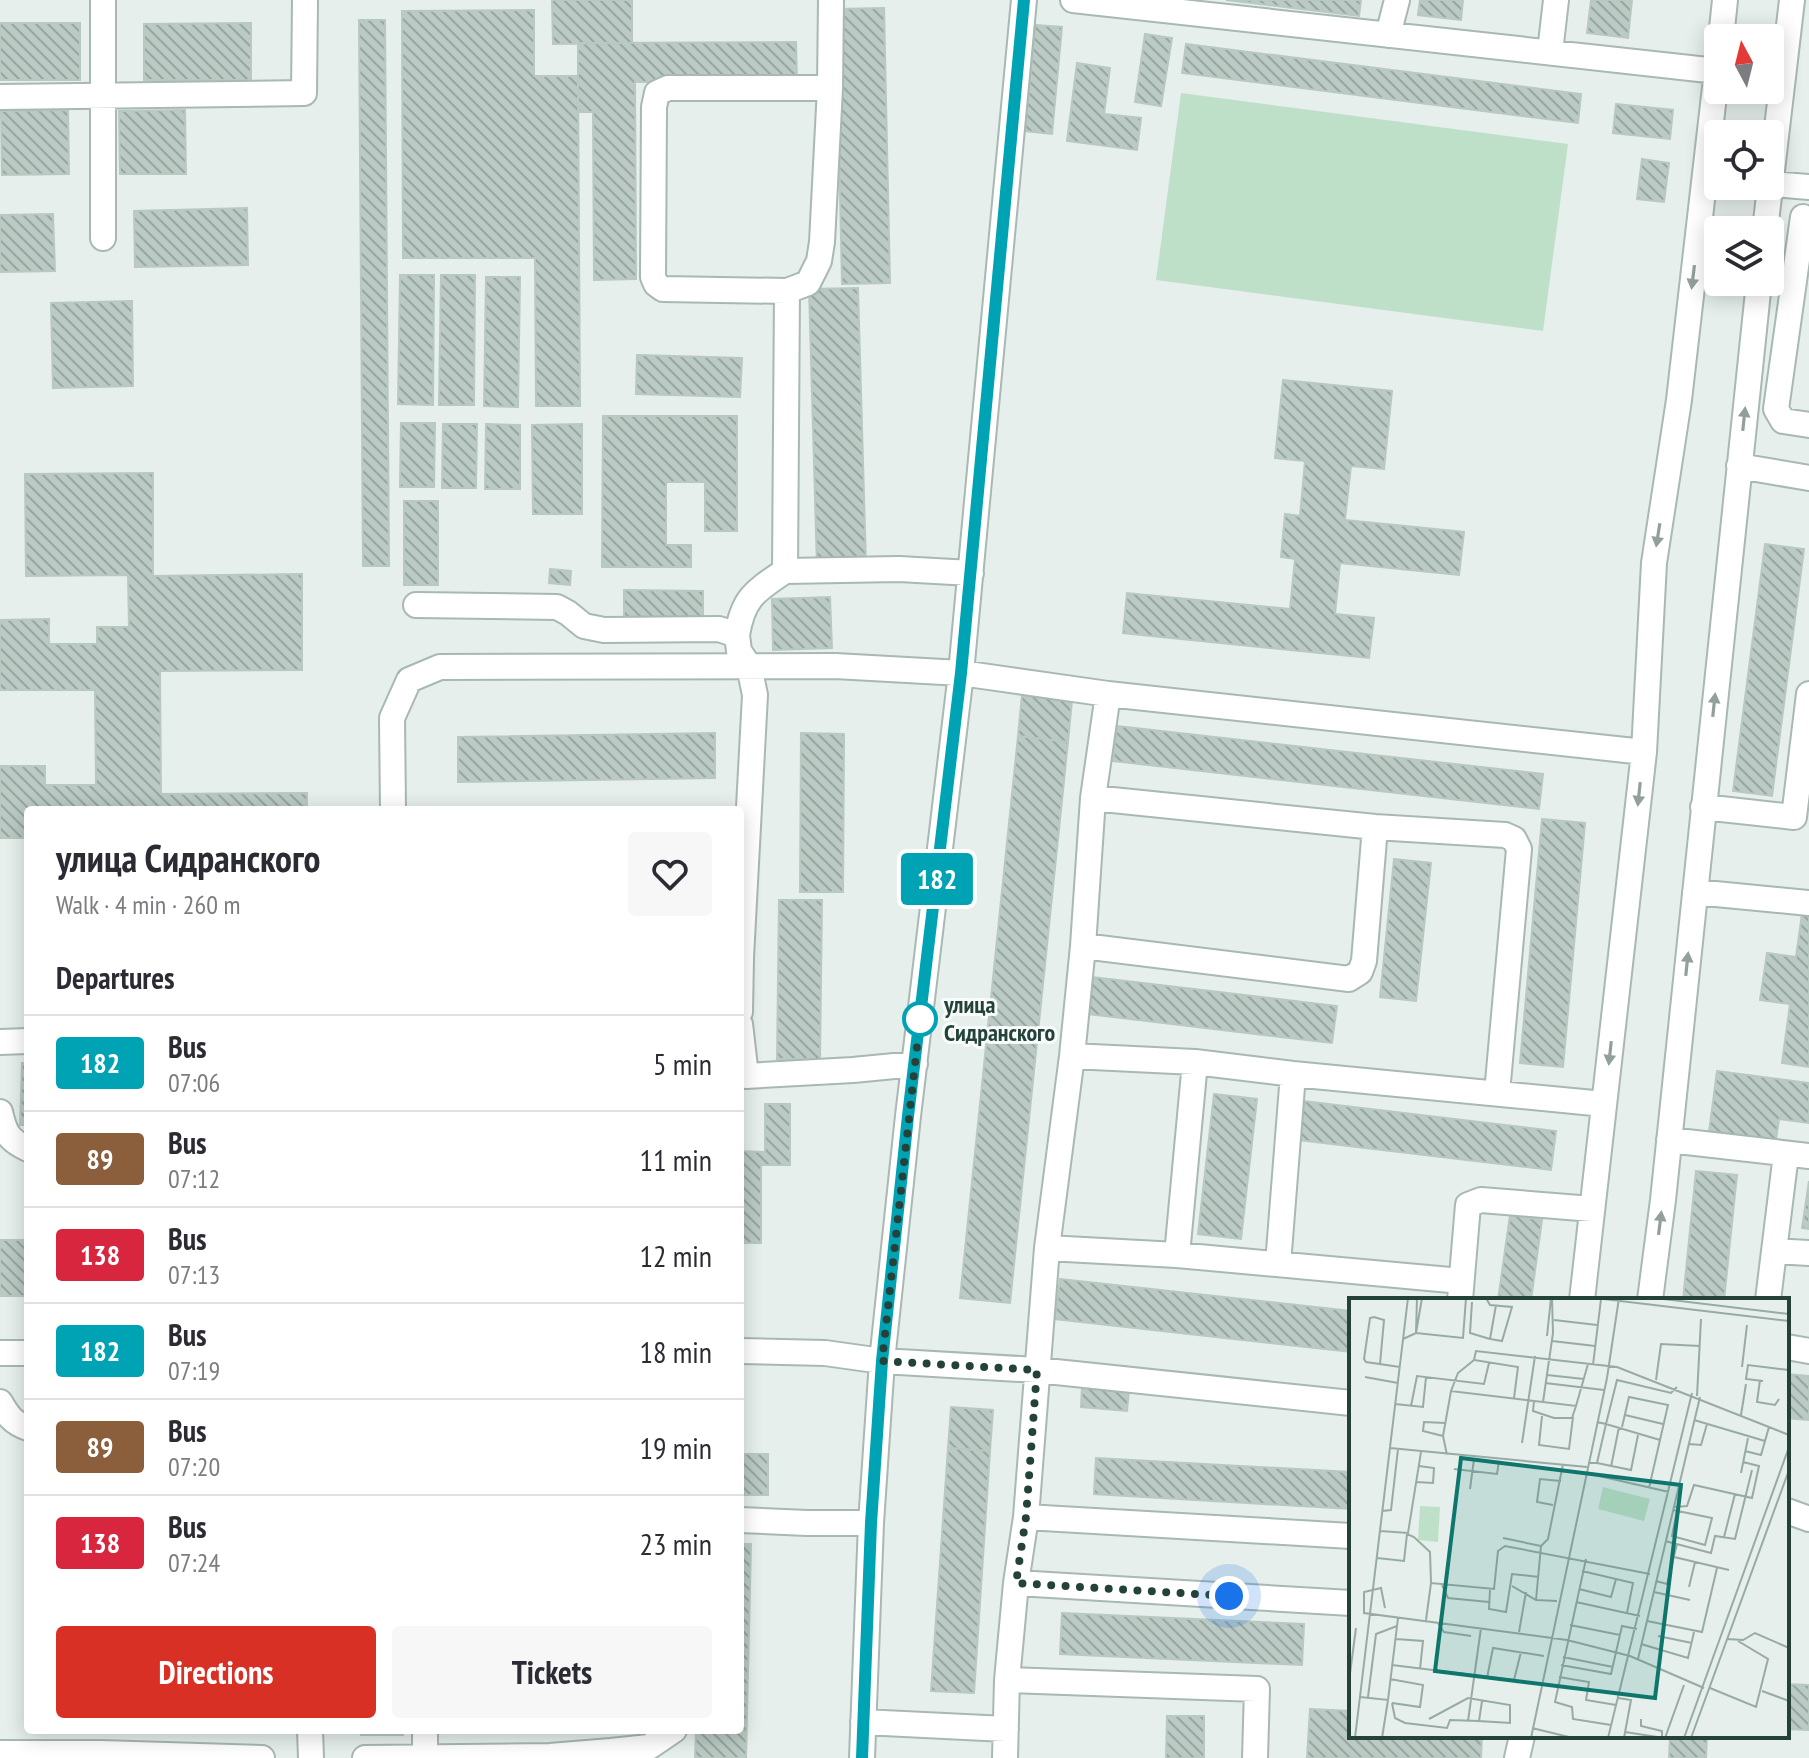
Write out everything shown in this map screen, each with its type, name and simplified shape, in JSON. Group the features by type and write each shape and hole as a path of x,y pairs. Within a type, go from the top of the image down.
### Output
{"street":[{"path":"103,0 103,238"},
{"path":"0,97 304,93 305,0"},
{"path":"830,88 668,88 657,93 653,277 656,284 663,289 787,291 808,283 819,261 822,242 830,88 831,0"},
{"path":"862,1758 871,1523 882,1361 961,673 1024,0"},
{"path":"1073,0 1550,52 1704,65"},
{"path":"1388,35 1397,0"},
{"path":"1550,52 1556,0"},
{"path":"1722,24 1725,0"},
{"path":"1778,120 1792,0"},
{"path":"1582,1298 1644,752 1654,563 1679,400 1713,104"},
{"path":"1784,185 1809,187"},
{"path":"1784,220 1806,217 1776,409 1783,421 1809,425"},
{"path":"785,571 787,291"},
{"path":"1650,1298 1757,296"},
{"path":"1739,466 1809,478"},
{"path":"744,857 755,695 749,666 739,651 737,635 741,613 758,589 785,571 899,569 971,573"},
{"path":"416,605 557,607 584,626 604,630 719,629 737,635"},
{"path":"393,806 392,718 409,680 440,667 835,666 961,673 1108,694 1644,752"},
{"path":"1005,1758 1007,1680 1026,1517 1047,1248 1072,1056 1093,798 1108,694"},
{"path":"1703,807 1794,817 1809,694"},
{"path":"1093,798 1375,827 1505,835 1514,839 1519,849 1497,1093"},
{"path":"1083,946 1349,979 1360,972 1364,961 1375,827"},
{"path":"1695,892 1809,903"},
{"path":"0,1042 24,1041"},
{"path":"1072,1056 1195,1062 1604,1104"},
{"path":"1177,1255 1195,1062"},
{"path":"744,1076 915,1064"},
{"path":"1278,1264 1293,1074"},
{"path":"0,1112 4,1130 14,1142 24,1147"},
{"path":"1669,1140 1797,1155 1774,1251 1768,1298"},
{"path":"1047,1248 1278,1264 1460,1290 1468,1205 1481,1200 1592,1209"},
{"path":"1774,1251 1809,1253"},
{"path":"1789,1347 1809,1351"},
{"path":"744,1351 825,1353 882,1361 1037,1370 1349,1403"},
{"path":"0,1353 24,1353"},
{"path":"0,1402 17,1425 24,1427"},
{"path":"1789,1512 1809,1519"},
{"path":"1026,1517 1349,1536"},
{"path":"744,1520 871,1523"},
{"path":"1016,1583 1349,1603"},
{"path":"1007,1680 1257,1689 1255,1758"},
{"path":"863,1722 1006,1729"},
{"path":"310,1734 311,1758"},
{"path":"425,1734 425,1756"},
{"path":"365,1758 550,1756 649,1747 668,1734"},
{"path":"1517,1758 1522,1738"},
{"path":"0,1753 262,1758"}],"green space":[{"path":"1181,93 1568,144 1543,331 1156,280"}],"building":[{"path":"552,0 632,0 632,43 553,44"},
{"path":"1226,0 1361,0 1359,16"},
{"path":"1420,0 1463,0 1461,20 1418,15"},
{"path":"1591,0 1632,0 1628,38 1587,33"},
{"path":"884,8 890,283 842,284 836,9"},
{"path":"534,10 534,76 578,76 580,406 536,406 535,258 403,258 402,11"},
{"path":"359,20 385,20 389,566 363,566"},
{"path":"0,23 80,23 80,80 0,80"},
{"path":"251,23 251,80 144,80 144,24"},
{"path":"1035,25 1062,27 1052,134 1025,131"},
{"path":"1145,34 1172,38 1161,106 1135,102"},
{"path":"796,42 797,81 635,82 636,279 594,280 593,112 578,112 578,43"},
{"path":"1186,44 1581,94 1578,123 1182,73"},
{"path":"1077,63 1110,68 1104,114 1141,118 1137,150 1067,141"},
{"path":"1616,104 1673,110 1670,139 1613,133"},
{"path":"68,110 69,174 2,175 1,111"},
{"path":"185,110 186,174 120,174 119,111"},
{"path":"1642,159 1669,163 1664,202 1637,199"},
{"path":"247,208 248,265 135,267 134,211"},
{"path":"53,214 55,271 0,272 0,215"},
{"path":"400,275 434,275 433,405 398,404"},
{"path":"441,275 475,275 474,405 439,405"},
{"path":"486,277 520,277 518,407 484,406"},
{"path":"858,288 866,566 817,568 809,289"},
{"path":"132,301 133,386 53,388 51,303"},
{"path":"637,355 742,358 740,397 636,394"},
{"path":"1283,380 1392,391 1384,469 1351,466 1345,520 1464,532 1459,575 1340,563 1335,614 1374,618 1369,658 1123,633 1127,593 1290,609 1295,559 1281,557 1285,514 1300,516 1305,461 1275,458"},
{"path":"603,416 737,416 737,531 705,531 705,482 666,482 666,545 691,545 691,567 602,567"},
{"path":"401,423 435,423 434,487 400,487"},
{"path":"443,424 477,424 476,488 442,488"},
{"path":"486,424 520,425 520,489 485,489"},
{"path":"582,424 582,514 533,514 532,425"},
{"path":"153,473 153,576 302,574 302,670 160,671 161,794 307,793 307,806 24,806 24,838 0,838 0,766 45,766 45,785 96,785 95,690 0,690 0,620 49,619 49,644 97,644 97,627 129,627 128,575 26,576 25,474"},
{"path":"404,501 438,501 438,585 404,585"},
{"path":"1765,544 1804,549 1772,796 1733,791"},
{"path":"550,569 571,571 570,585 549,583"},
{"path":"624,590 703,591 703,622 624,622"},
{"path":"830,597 832,648 773,650 772,599"},
{"path":"1022,695 1072,700 1068,742 1018,736"},
{"path":"1117,726 1543,774 1539,809 1113,761"},
{"path":"715,733 715,778 458,782 458,737"},
{"path":"801,733 844,734 843,892 800,892"},
{"path":"1018,736 1068,742 1010,1303 960,1298"},
{"path":"1542,819 1585,823 1563,1067 1520,1063"},
{"path":"1394,859 1431,863 1416,1001 1380,997"},
{"path":"779,900 822,900 820,1059 777,1059"},
{"path":"1802,914 1809,915 1809,1067 1782,1063 1790,1004 1760,1000 1767,953 1796,957"},
{"path":"1092,977 1337,1006 1332,1043 1088,1014"},
{"path":"22,1063 24,1063 24,1125 20,1125"},
{"path":"1717,1071 1809,1083 1809,1123 1779,1119 1776,1140 1709,1132"},
{"path":"1214,1094 1257,1099 1241,1239 1198,1234"},
{"path":"1303,1101 1556,1131 1551,1170 1299,1140"},
{"path":"765,1104 790,1104 790,1165 761,1165 761,1243 744,1243 744,1151 765,1152"},
{"path":"1696,1171 1737,1175 1724,1298 1683,1298"},
{"path":"1809,1181 1809,1229 1802,1228"},
{"path":"1510,1215 1542,1220 1531,1298 1498,1298"},
{"path":"0,1240 24,1240 24,1296 0,1296"},
{"path":"1060,1279 1349,1311 1349,1352 1055,1319"},
{"path":"1789,1374 1809,1376 1809,1420 1789,1418"},
{"path":"1082,1386 1129,1391 1127,1411 1081,1407"},
{"path":"951,1407 993,1410 990,1451 948,1448"},
{"path":"948,1448 990,1451 974,1693 931,1691"},
{"path":"744,1454 768,1454 768,1495 744,1495"},
{"path":"1096,1458 1349,1472 1349,1509 1094,1494"},
{"path":"744,1544 751,1544 746,1758 695,1758 696,1734 744,1734"},
{"path":"1062,1613 1304,1624 1302,1665 1060,1654"},
{"path":"1789,1684 1809,1685 1809,1730 1789,1729"},
{"path":"1310,1709 1349,1711 1349,1738 1482,1738 1481,1758 1307,1758"},
{"path":"1167,1716 1204,1716 1204,1758 1166,1758"},
{"path":"361,1734 403,1734 403,1735"},
{"path":"1670,1738 1707,1738 1706,1758 1669,1758"}],"bus line":[{"name":"182","path":"862,1758 871,1523 882,1361 961,673 1024,0"}],"place":[{"name":"улица Сидранского","path":"920,1019"}],"route":[{"path":"920,1019 882,1361 1037,1370 1026,1517 1016,1583 1229,1596"}]}
